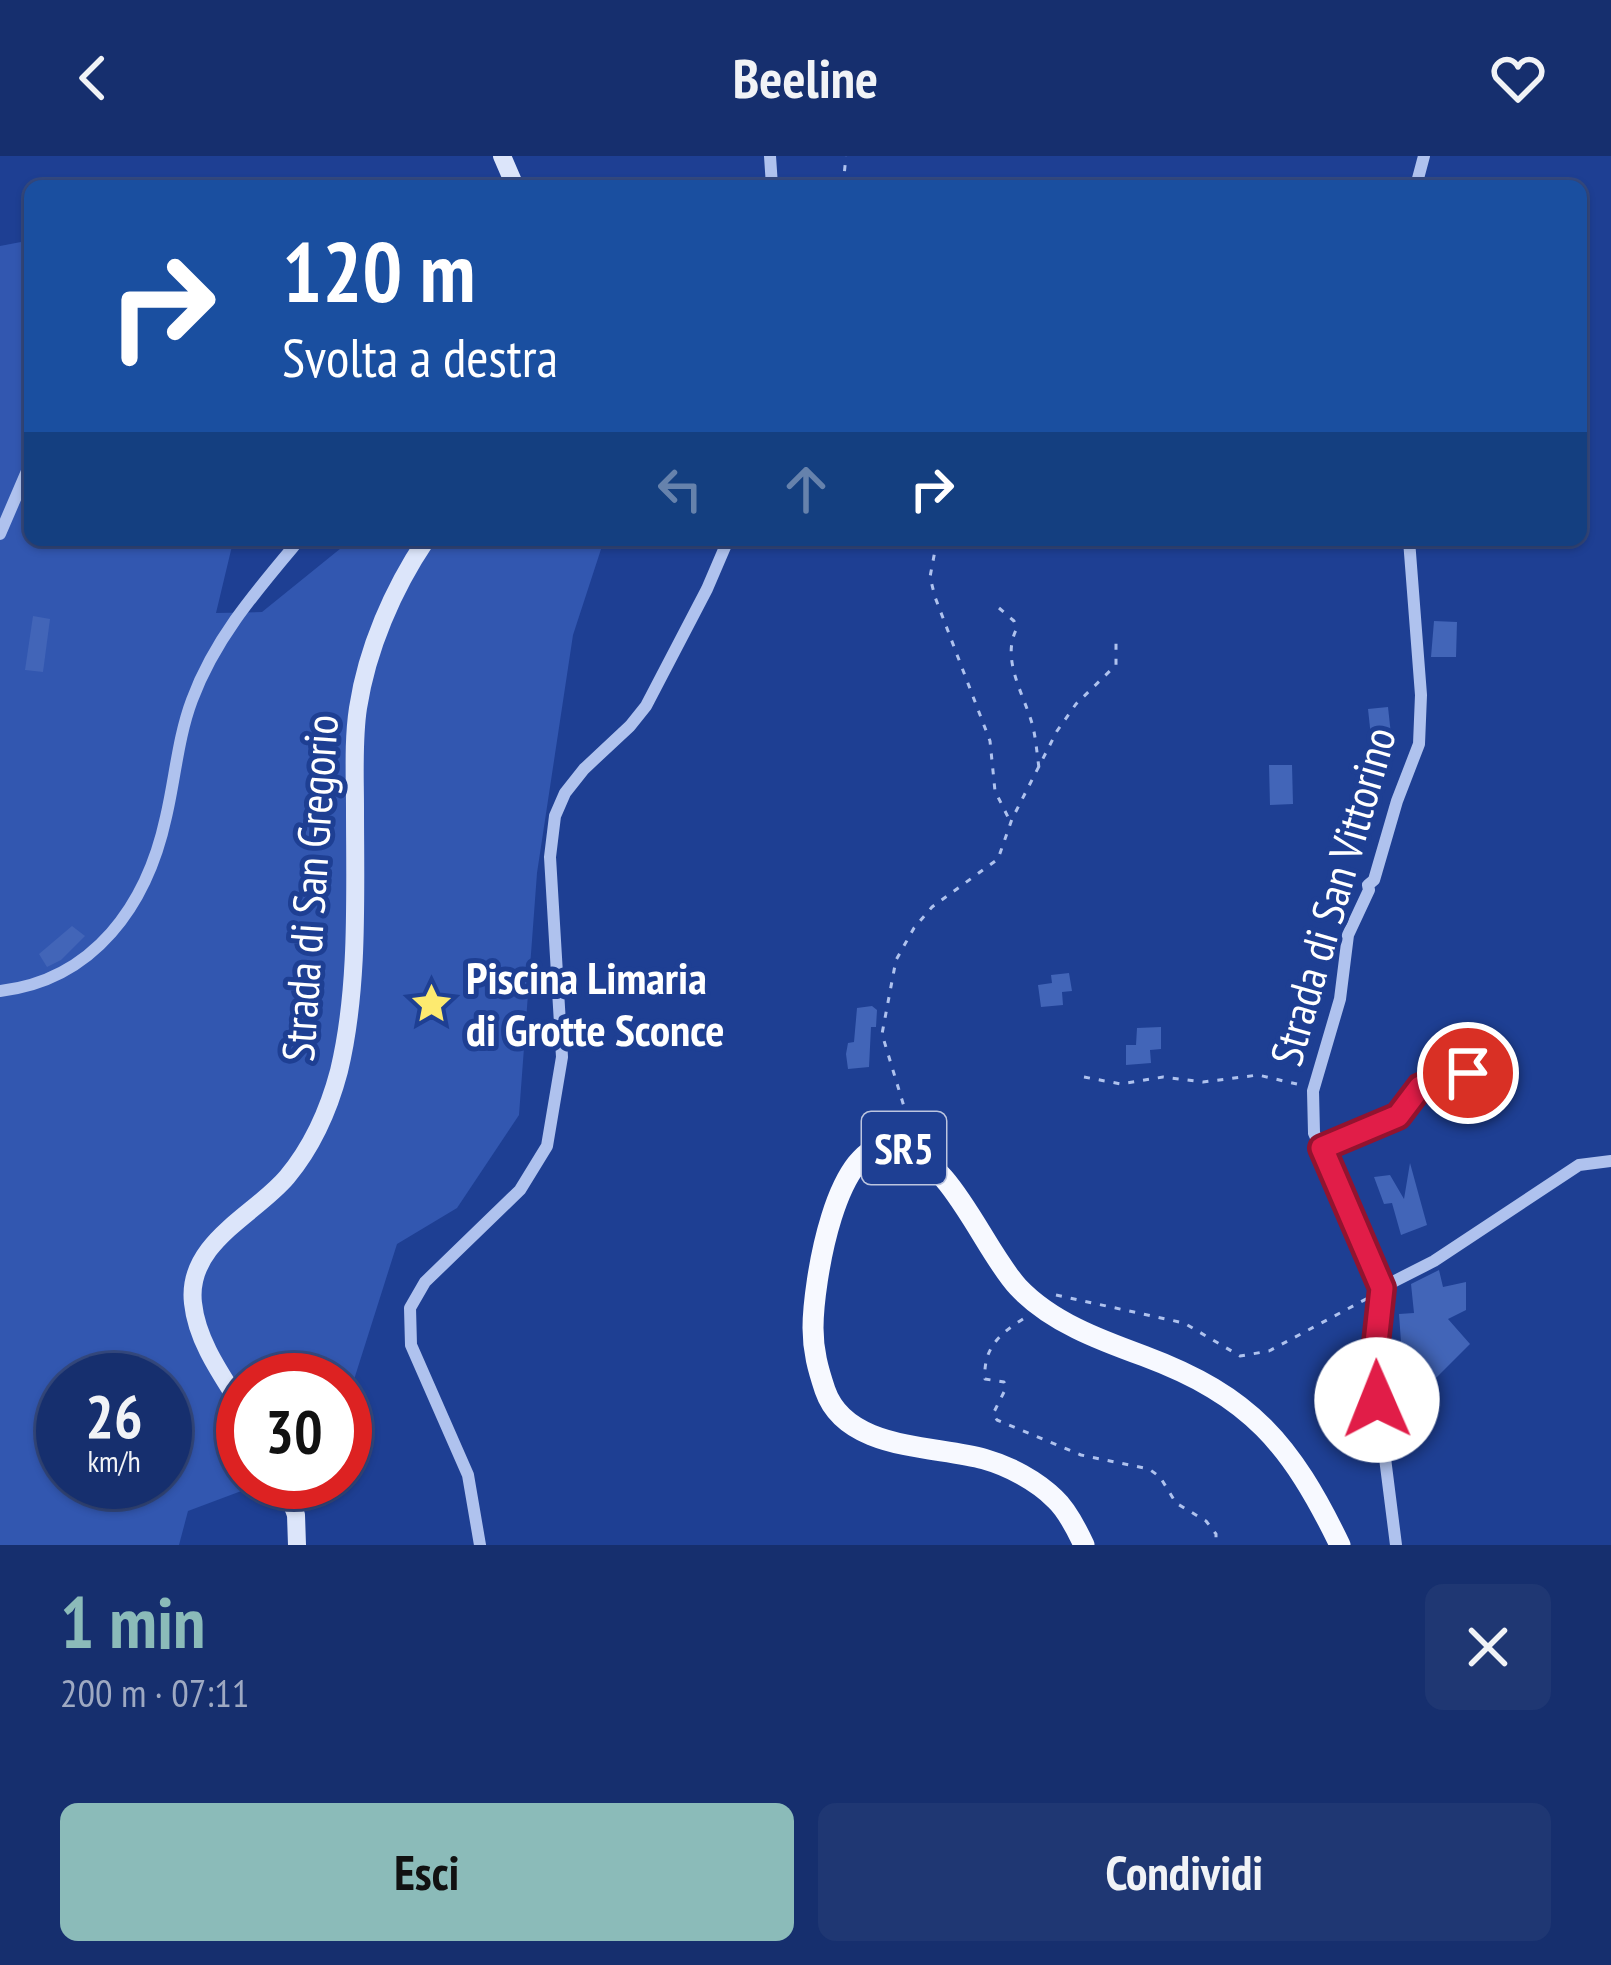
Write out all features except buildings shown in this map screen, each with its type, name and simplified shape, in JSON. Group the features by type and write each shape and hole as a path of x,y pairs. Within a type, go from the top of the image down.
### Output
{"main road":[{"name":"SR5","path":"1084,1545 1055,1498 1021,1474 988,1460 871,1435 829,1400 814,1356 816,1291 840,1195 855,1163 868,1150 880,1145 900,1147 928,1164 972,1219 1002,1269 1047,1311 1240,1402 1297,1467 1340,1545"}],"street":[{"path":"0,534 24,478"},
{"path":"0,991 70,969 103,944 128,913 157,851 186,717 202,677 241,611 294,546"},
{"name":"Strada di San Gregorio","path":"216,1361 200,1332 192,1301 194,1281 214,1244 294,1168 335,1085 351,973 358,708 386,615 422,546"},
{"path":"481,1545 468,1475 412,1350 410,1308 429,1278 514,1197 544,1153 562,1057 550,868 555,816 584,769 646,706 725,546"},
{"name":"Strada di San Vittorino","path":"1396,1545 1375,1379 1381,1290 1312,1115 1315,1086 1340,999 1351,928 1374,880 1419,744 1421,695 1409,546"},
{"path":"1381,1290 1434,1261 1579,1165 1611,1161"},
{"path":"294,1509 297,1545"}],"lane":[{"path":"1322,1148 1398,1116 1420,1087 1451,1076 1483,1072 1495,1081 1512,1084"}],"path":[{"path":"936,546 930,577 935,598 990,741 995,791 1011,824"},
{"path":"998,608 1014,621 1010,656 1034,731 1039,770"},
{"path":"913,1141 882,1034 896,959 932,908 998,859 1057,731 1076,704 1116,665 1116,635"},
{"path":"1084,1077 1121,1084 1163,1077 1203,1082 1258,1075 1315,1086"},
{"path":"1051,1294 1184,1322 1240,1356 1269,1351 1381,1290"},
{"path":"1024,1318 999,1334 989,1350 985,1378 1004,1382 1005,1390 993,1414 997,1420 1081,1455 1149,1468 1176,1503 1206,1521 1216,1534 1216,1545"}],"shaded area":[{"path":"21,242 24,546 232,546 216,613 262,612 344,546 602,546 573,635 537,873 519,1115 457,1208 397,1244 362,1353 216,1353 216,1500 188,1511 179,1545 0,1545 0,246"}],"place":[{"name":"Piscina Limaria di Grotte Sconce","path":"432,1003"}],"route":[{"path":"1377,1400 1375,1352 1382,1288 1322,1148 1398,1116 1420,1087 1468,1073"}]}
